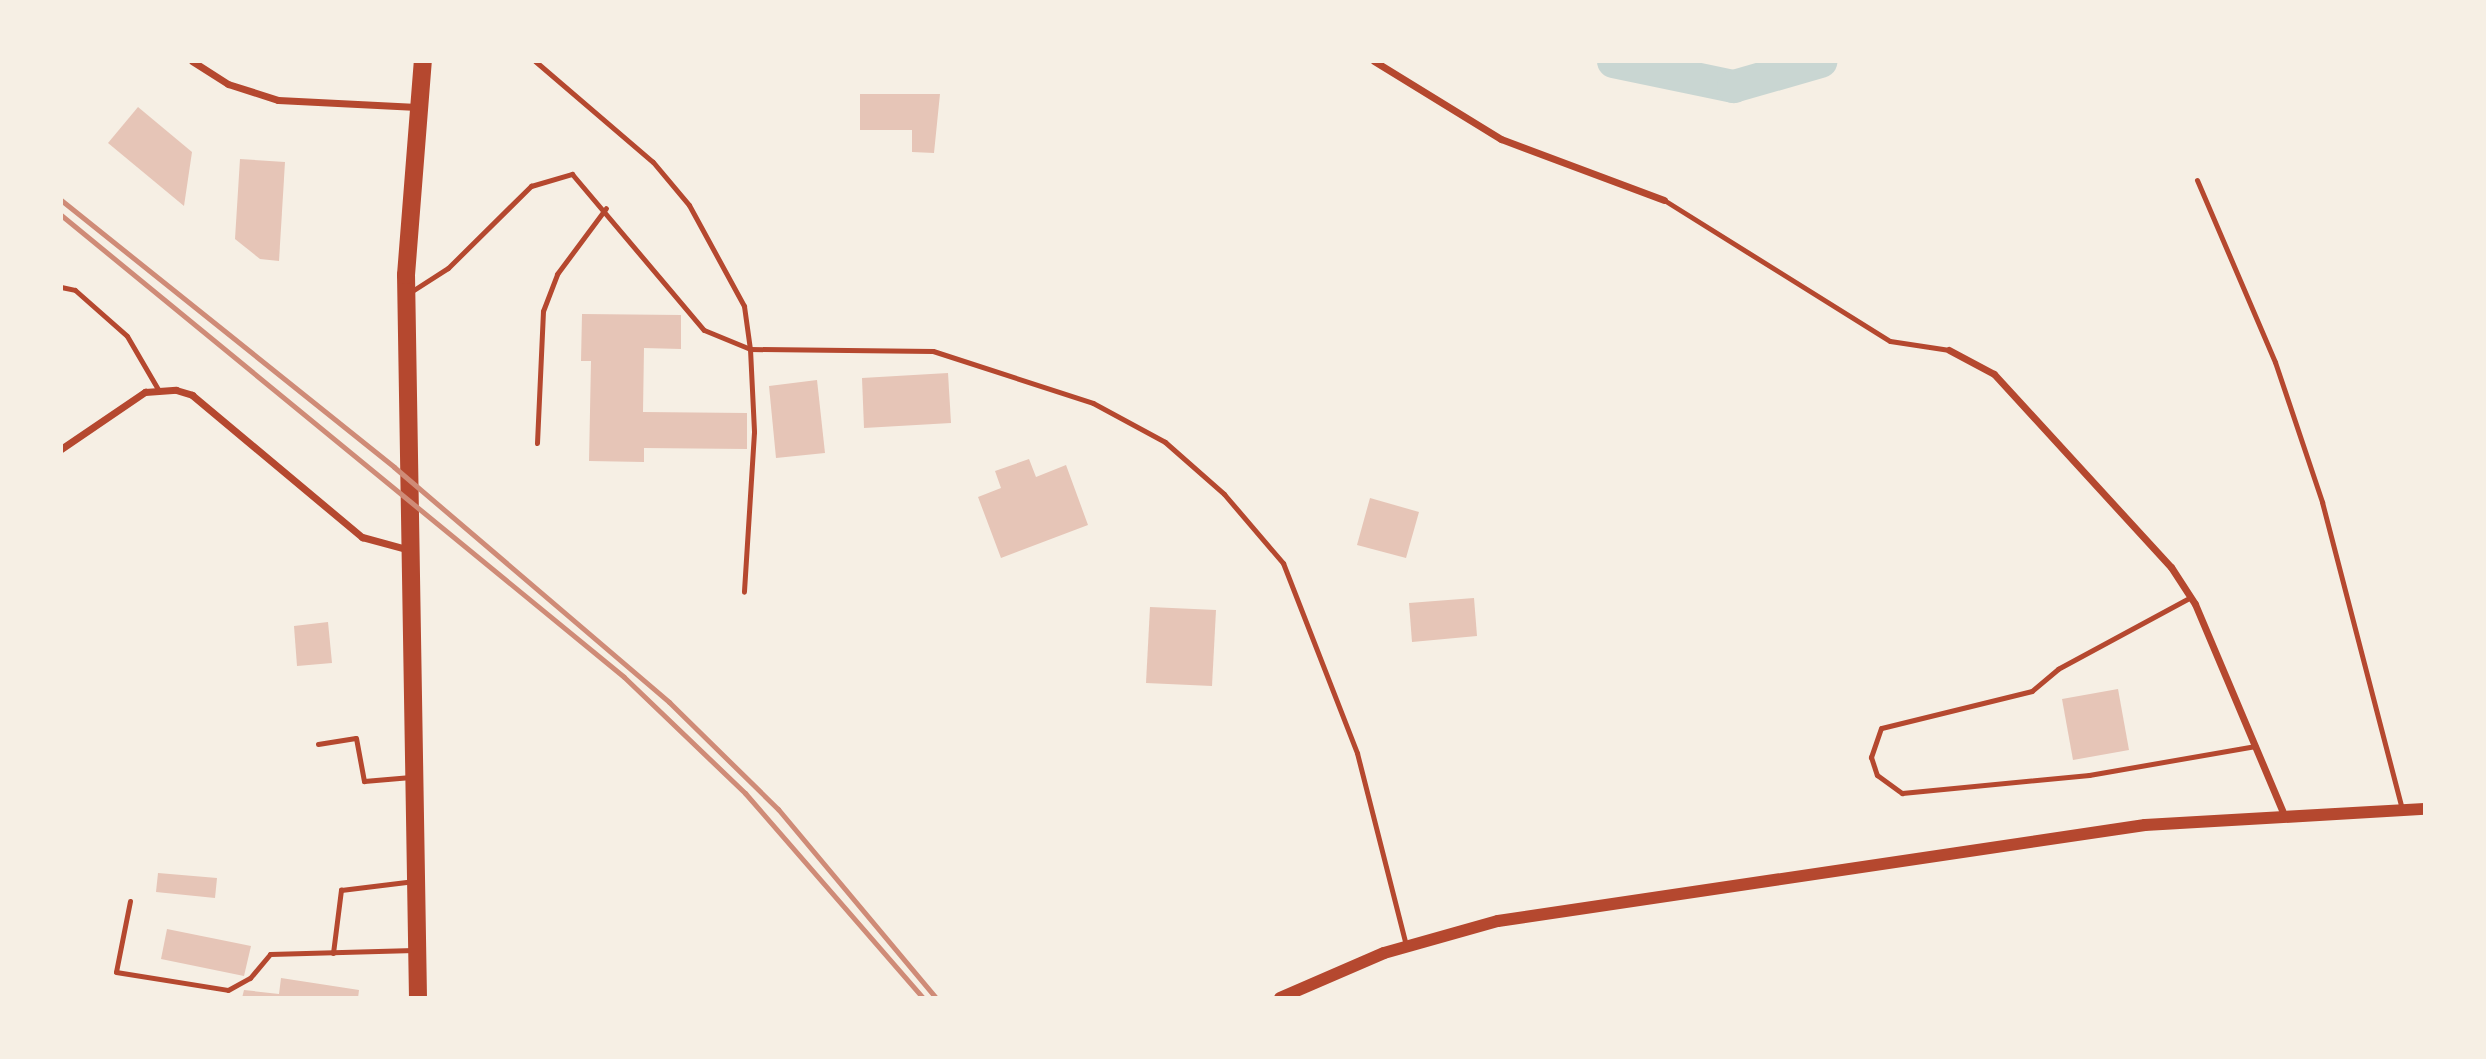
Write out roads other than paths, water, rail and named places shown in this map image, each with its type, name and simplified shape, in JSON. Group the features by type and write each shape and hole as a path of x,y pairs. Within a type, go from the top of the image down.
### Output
{"main road":[{"path":"418,998 407,295 423,61"}],"street":[{"path":"192,61 228,84 278,100 418,107"},
{"path":"1374,61 1501,139 1664,200"},
{"path":"1949,350 1994,374 2129,518 2191,597 2286,817"},
{"path":"61,449 137,397 159,391 191,396 362,537 410,550"},
{"path":"1280,998 1406,945 1459,928 1792,875 2145,825 2425,809"}],"lane":[{"path":"535,61 645,154 689,205 744,306 750,349 754,432 744,592"},
{"path":"407,295 448,268 531,186 572,174 606,208 704,330 750,349 933,351 1094,403 1165,442 1224,494 1283,564 1357,753 1406,945"},
{"path":"2197,180 2275,362 2318,490 2402,810"},
{"path":"1664,200 1890,341 1949,350"},
{"path":"537,443 543,311 557,274 606,208"},
{"path":"61,287 75,290 127,336 159,391"},
{"path":"2191,597 2058,669 2032,691 1881,728 1871,757 1877,775 1902,793 2090,775 2256,746"},
{"path":"318,744 356,738 364,781 414,777"},
{"path":"333,953 341,890 416,881"},
{"path":"130,901 116,972 228,990 250,978 270,954 417,950"}],"waterway":[{"path":"1613,61 1733,86 1820,61"}],"railway":[{"path":"61,200 394,467 669,702 778,809 936,998"},
{"path":"61,215 624,677 745,793 923,998"}]}
